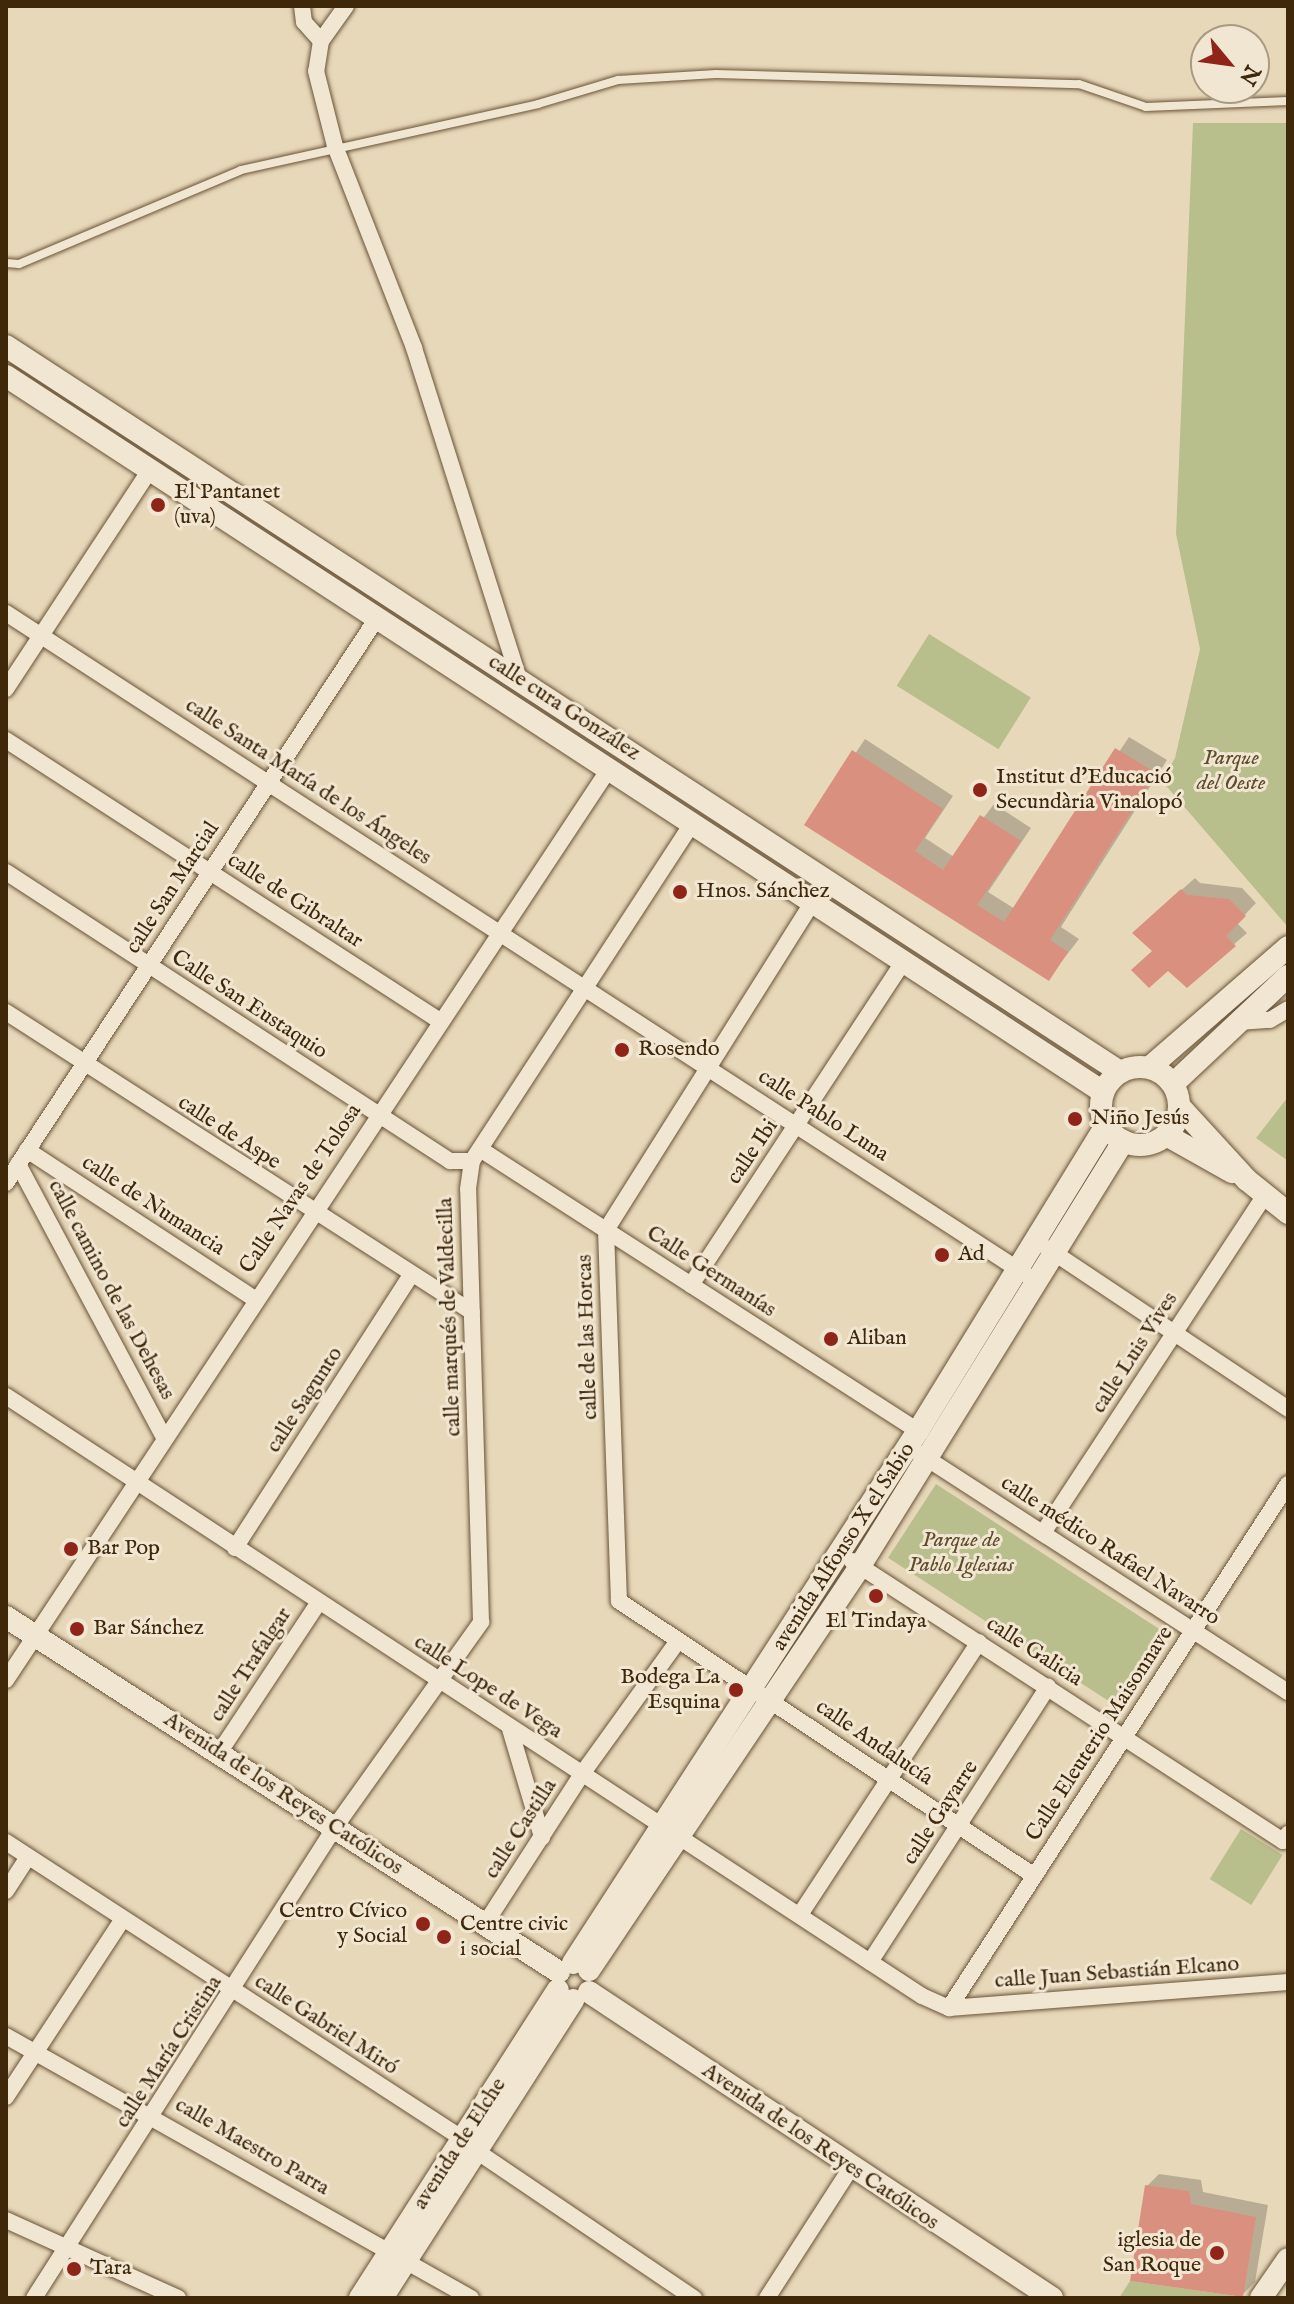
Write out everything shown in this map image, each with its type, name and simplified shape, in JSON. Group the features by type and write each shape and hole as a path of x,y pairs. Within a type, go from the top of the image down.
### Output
{"street":[{"path":"302,6 304,22 321,41"},
{"path":"346,6 321,41 316,71 335,146 414,348 519,679"},
{"name":"calle cura González","path":"6,346 1120,1072"},
{"name":"calle cura González","path":"6,376 1103,1092"},
{"path":"6,689 150,470"},
{"name":"calle Santa María de los Ángeles","path":"6,613 585,988"},
{"name":"calle San Marcial","path":"6,1183 377,618"},
{"name":"calle de Gibraltar","path":"6,740 440,1021"},
{"name":"Calle Navas de Tolosa","path":"6,1680 311,1213 609,769"},
{"path":"476,1155 692,824"},
{"name":"Calle San Eustaquio","path":"6,872 450,1161 476,1155"},
{"name":"calle de las Horcas","path":"761,1694 619,1601 606,1230 812,903"},
{"path":"1180,1107 1166,1135 1149,1144 1123,1141 1106,1125 1103,1092 1120,1072 1150,1067 1288,947"},
{"name":"calle Ibi","path":"691,1285 903,962"},
{"path":"1173,1084 1288,976"},
{"name":"calle Pablo Luna","path":"585,988 1027,1276"},
{"path":"1238,1022 1270,1020 1288,1009"},
{"name":"calle de Aspe","path":"6,1012 311,1213 472,1312"},
{"path":"1150,1067 1173,1084 1180,1107 1247,1180 1288,1213"},
{"name":"avenida Alfonso X el Sabio","path":"1045,1247 1106,1125"},
{"path":"1166,1135 1247,1180"},
{"name":"avenida Alfonso X el Sabio","path":"574,1981 761,1694 840,1553 913,1439 1045,1247 1123,1141"},
{"name":"Calle Germanías","path":"476,1155 606,1230 691,1285 913,1439"},
{"name":"calle marqués de Valdecilla","path":"335,1827 481,1622 472,1312 476,1155"},
{"name":"calle de Numancia","path":"23,1157 255,1299"},
{"name":"calle camino de las Dehesas","path":"23,1157 164,1438"},
{"name":"calle Luis Vives","path":"1043,1533 1264,1196"},
{"path":"1045,1247 1288,1409"},
{"name":"calle Sagunto","path":"235,1548 411,1275"},
{"name":"avenida Alfonso X el Sabio","path":"761,1694 860,1566 928,1459 1027,1276"},
{"name":"calle Lope de Vega","path":"6,1396 510,1729 801,1913 870,1962 949,2008"},
{"name":"calle médico Rafael Navarro","path":"913,1439 928,1459 1288,1692"},
{"name":"Calle Eleuterio Maisonnave","path":"949,2008 1288,1484"},
{"name":"calle Galicia","path":"840,1553 1124,1737 1286,1837"},
{"name":"calle Trafalgar","path":"219,1753 319,1602"},
{"name":"Avenida de los Reyes Católicos","path":"6,1617 574,1981 850,2169 1052,2298"},
{"name":"calle Castilla","path":"485,1924 582,1774 678,1641"},
{"path":"801,1913 979,1642"},
{"name":"calle Gayarre","path":"870,1962 1048,1687"},
{"name":"calle Andalucía","path":"761,1694 1034,1876"},
{"path":"510,1729 542,1837"},
{"name":"calle María Cristina","path":"34,2298 235,1992 335,1827"},
{"name":"calle Gabriel Miró","path":"6,1842 470,2146 694,2298"},
{"path":"6,1891 28,1857"},
{"path":"6,2097 123,1919"},
{"name":"avenida de Elche","path":"360,2298 399,2256 574,1981"},
{"name":"calle Juan Sebastián Elcano","path":"949,2008 1288,1982"},
{"name":"calle Maestro Parra","path":"6,2036 154,2116 399,2256"},
{"path":"767,2298 850,2169"},
{"path":"6,2220 178,2298"},
{"path":"399,2256 471,2298"},
{"name":"avenida de Elche","path":"382,2298 399,2256"},
{"path":"1261,2298 1288,2261"}],"lane":[{"path":"6,263 19,264 241,170 335,146 538,104 618,80 716,74 1079,84 1146,107 1288,101"}],"green space":[{"name":"Parque del Oeste","path":"1193,123 1288,123 1288,927 1162,781 1175,758 1200,649 1176,534"},
{"path":"929,634 1031,698 998,749 897,686"},
{"path":"1288,1097 1288,1161 1256,1138"},
{"name":"Parque de Pablo Iglesias","path":"936,1484 1166,1633 1118,1707 888,1558"},
{"path":"1241,1829 1283,1855 1251,1905 1210,1879"},
{"path":"1130,2281 1180,2288 1243,2297 1119,2298"}],"building":[{"path":"1115,748 1156,773 1050,940 1068,952 1049,981 804,825 852,750 943,809 915,851 943,870 980,815 1021,841 977,905 1004,922"},
{"path":"1181,889 1187,895 1229,899 1246,916 1226,936 1236,946 1187,988 1168,971 1149,988 1131,970 1152,951 1132,933"},
{"path":"1145,2185 1189,2191 1191,2204 1256,2217 1243,2297 1130,2281"}],"place":[{"name":"El Pantanet (uva)","path":"158,505"},
{"name":"Institut d'Educació Secundària Vinalopó","path":"980,790"},
{"name":"Hnos. Sánchez","path":"680,892"},
{"name":"Rosendo","path":"622,1050"},
{"name":"Niño Jesús","path":"1075,1119"},
{"name":"Ad","path":"942,1255"},
{"name":"Aliban","path":"831,1339"},
{"name":"Bar Pop","path":"71,1549"},
{"name":"El Tindaya","path":"876,1596"},
{"name":"Bar Sánchez","path":"77,1629"},
{"name":"Bodega La Esquina","path":"736,1690"},
{"name":"Centro Cívico y Social","path":"423,1924"},
{"name":"Centre civic i social","path":"444,1937"},
{"name":"iglesia de San Roque","path":"1217,2253"},
{"name":"Tara","path":"74,2269"}]}
